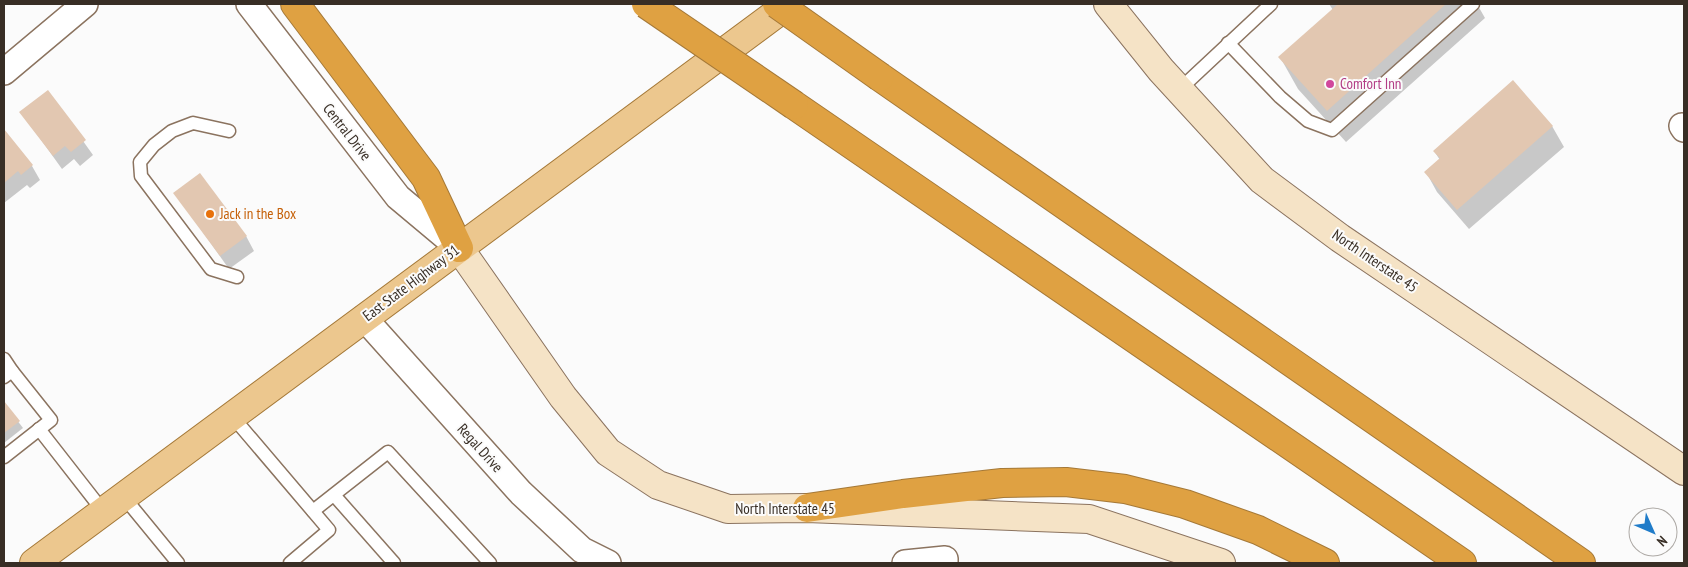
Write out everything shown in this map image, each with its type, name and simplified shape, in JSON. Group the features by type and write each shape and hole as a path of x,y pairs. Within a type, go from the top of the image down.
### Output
{"highway":[{"path":"295,4 426,178 458,248"},
{"path":"645,4 1462,563"},
{"path":"777,4 1582,563"},
{"path":"807,508 903,494 1002,483 1066,482 1125,489 1184,504 1258,530 1324,563"}],"main road":[{"name":"East State Highway 31","path":"34,563 789,4"},
{"name":"North Interstate 45","path":"1108,4 1178,90 1262,180 1340,238 1684,471"},
{"name":"North Interstate 45","path":"458,248 563,397 608,452 658,485 728,509 807,508 1089,519 1221,563"}],"street":[{"path":"4,72 85,4"},
{"name":"Central Drive","path":"249,4 398,197 458,248"},
{"name":"Regal Drive","path":"364,318 521,493 582,550 599,561"},
{"path":"905,563 944,559 945,563"}],"lane":[{"path":"1178,90 1270,4"},
{"path":"1228,43 1280,97 1308,121 1332,130 1473,4"},
{"path":"229,131 193,123 172,131 154,145 140,162 141,176 211,269 237,277"},
{"path":"4,359 8,374 50,420 4,457"},
{"path":"232,416 329,530 290,563"},
{"path":"40,429 113,503 178,563"},
{"path":"313,512 388,452 490,563"},
{"path":"334,495 394,563"}],"building":[{"name":"Comfort Inn","path":"1338,4 1446,4 1327,111 1278,57"},
{"path":"1513,80 1553,126 1457,210 1424,172 1440,158 1433,151"},
{"path":"48,90 86,140 71,152 65,146 53,156 19,112"},
{"path":"4,129 33,165 21,175 18,171 4,183"},
{"name":"Jack in the Box","path":"200,173 247,236 220,256 173,193"},
{"path":"4,401 20,421 4,433"}],"place":[{"name":"Comfort Inn","path":"1330,84"},
{"name":"Jack in the Box","path":"210,214"}]}
